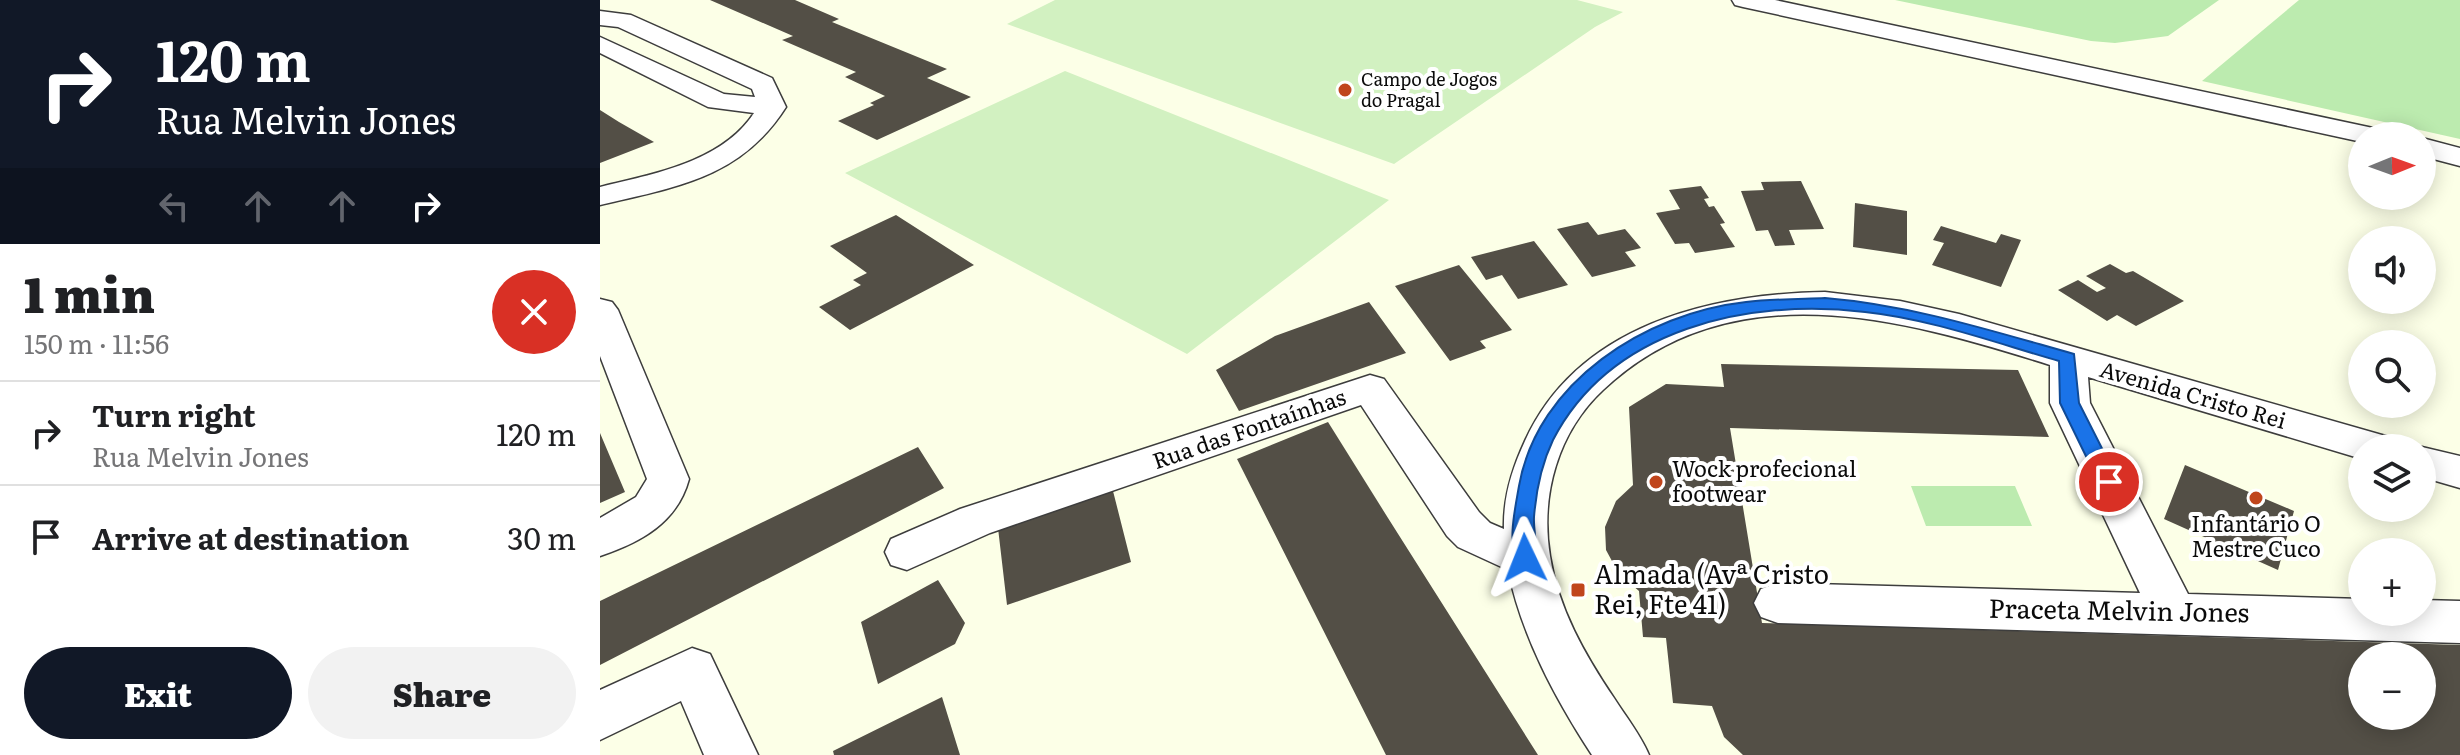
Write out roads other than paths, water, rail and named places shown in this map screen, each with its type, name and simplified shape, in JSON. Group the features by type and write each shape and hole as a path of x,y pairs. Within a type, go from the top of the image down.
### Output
{"street":[{"path":"1743,0 2348,131"},
{"path":"600,18 623,20 763,84 772,107 763,126 710,162 655,183 600,196"},
{"path":"600,44 718,101 772,107"},
{"path":"2436,151 2460,157"},
{"name":"Avenida Cristo Rei","path":"1622,755 1578,692 1548,630 1525,558 1524,517 1530,477 1542,443 1560,412 1582,385 1608,362 1671,327 1744,307 1825,303 1911,314 2348,440"},
{"path":"600,310 668,479 664,493 652,509 600,538"},
{"path":"2068,358 2070,403 2173,612"},
{"name":"Rua das Fontaínhas","path":"907,552 975,521 1370,388 1463,524 1474,535 1525,558"},
{"path":"2436,466 2460,472"},
{"name":"Praceta Melvin Jones","path":"1778,603 2460,622"},
{"path":"600,716 692,670 731,755"}],"place":[{"name":"Campo de Jogos do Pragal","path":"1345,90"},
{"name":"Wock profecional footwear","path":"1656,482"},
{"name":"Infantário O Mestre Cuco","path":"2256,498"},
{"name":"Almada (Avª Cristo Rei, Fte 41)","path":"1578,590"}]}
